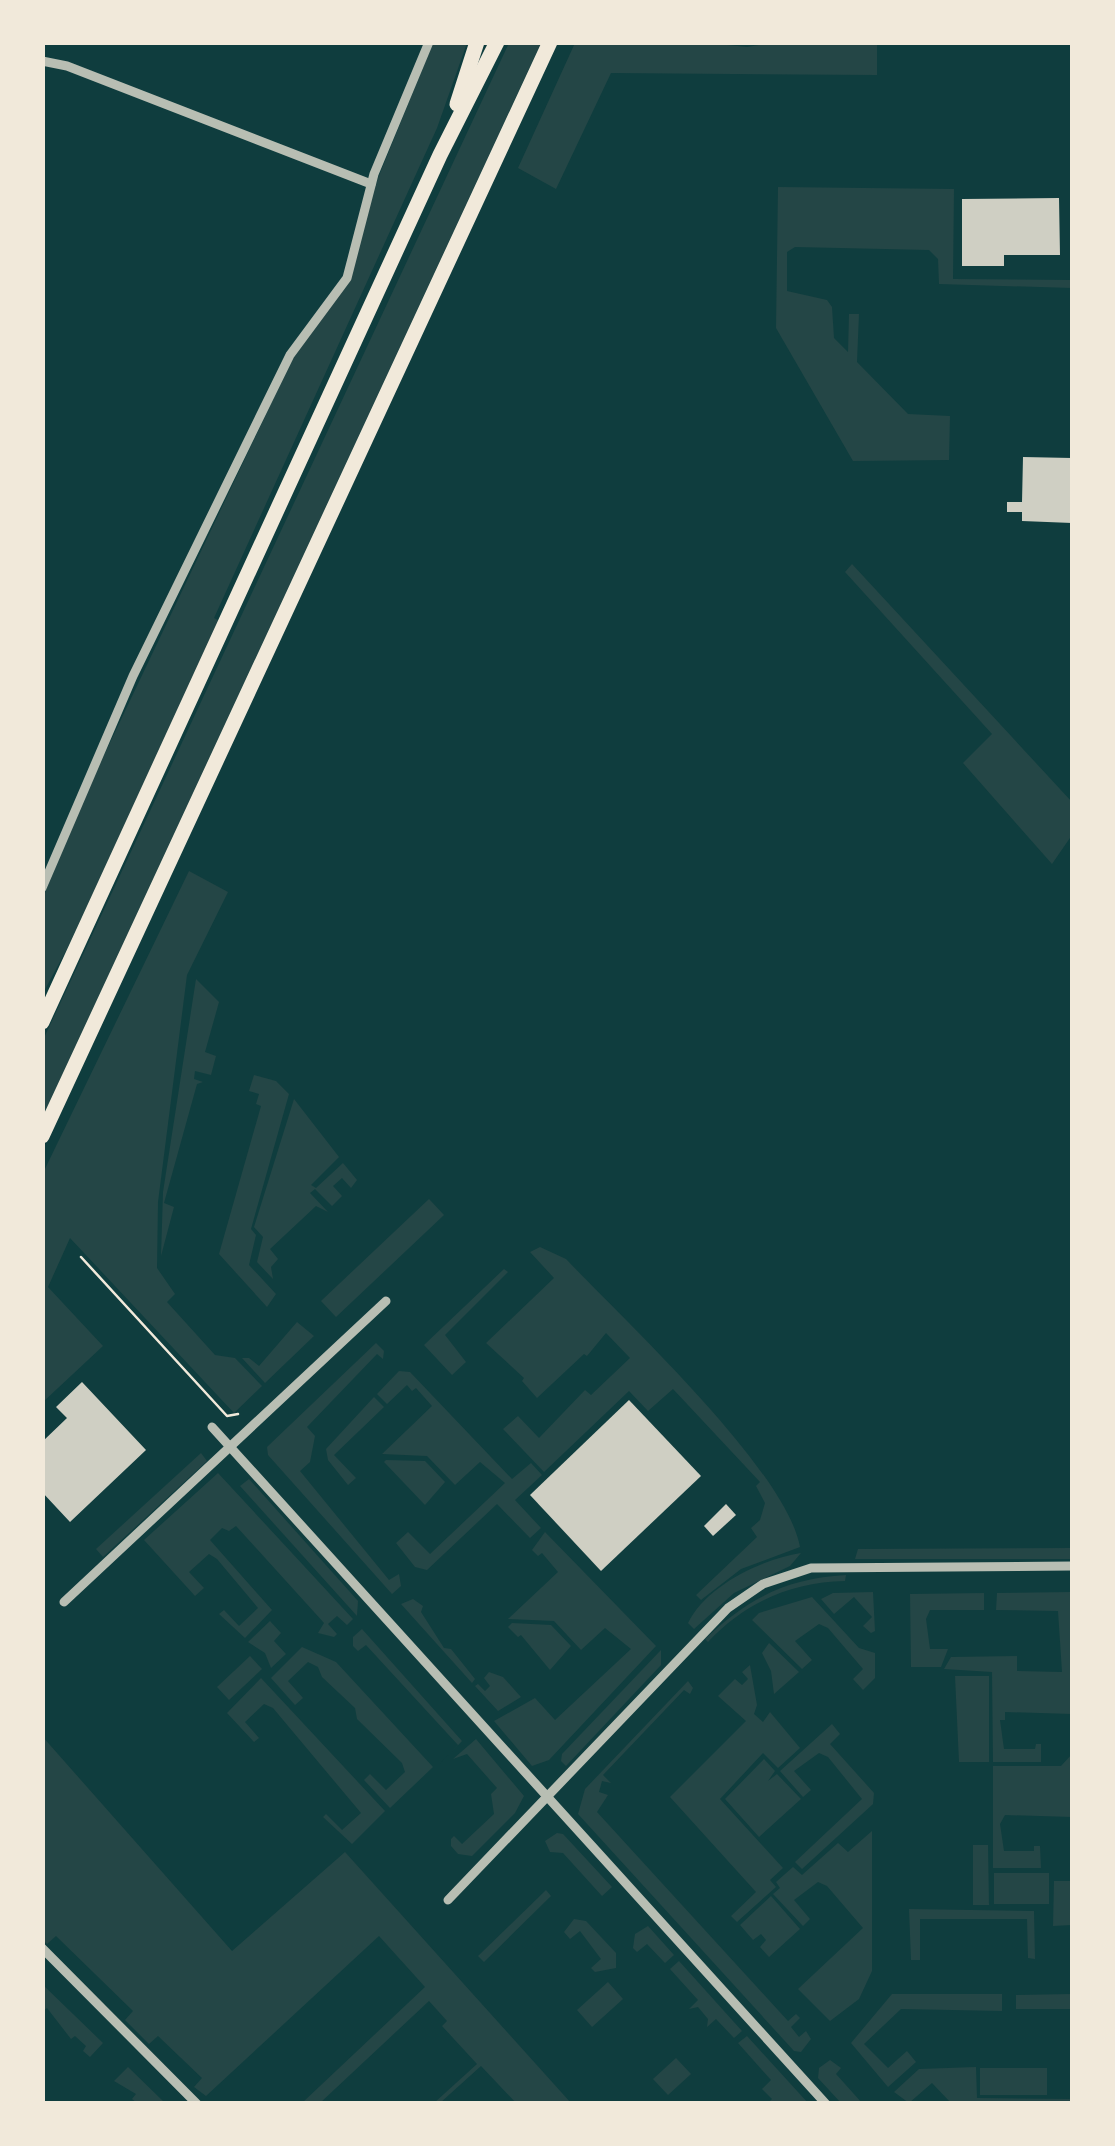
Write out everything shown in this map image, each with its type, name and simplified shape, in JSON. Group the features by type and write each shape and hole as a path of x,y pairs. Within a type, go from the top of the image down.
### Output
{"main road":[{"path":"440,156 477,42"},
{"path":"42,1022 496,42"},
{"path":"42,1136 550,42"}],"street":[{"path":"42,888 133,676 290,355 347,278 371,184 430,42"},
{"path":"42,61 67,66 371,184"},
{"path":"64,1602 386,1301"},
{"path":"212,1427 826,2104"},
{"path":"448,1900 728,1608 763,1584 826,1568 1072,1566"},
{"path":"42,1948 197,2104"}],"path":[{"path":"81,1257 227,1416 238,1414"}],"shaded area":[{"path":"778,42 877,43 877,75 611,73 556,189 518,168 575,43 708,43 747,47"},
{"path":"433,43 467,43 437,128 214,618 220,621 43,993 42,900 87,791 299,345 351,276 374,188"},
{"path":"509,43 541,43 43,1116 43,1040"},
{"path":"778,187 954,189 953,279 1072,280 1072,288 939,284 938,259 929,250 795,247 787,252 787,291 827,300 832,307 834,338 848,352 849,314 859,314 857,362 908,414 950,416 949,460 853,461 776,328"},
{"path":"852,564 1072,802 1072,835 1052,864 963,763 992,734 845,572"},
{"path":"189,871 228,892 187,975 158,1202 157,1268 175,1294 167,1302 215,1355 235,1358 262,1386 234,1413 70,1238 48,1287 103,1346 43,1402 43,1173"},
{"path":"196,979 219,1002 205,1052 216,1056 211,1075 195,1071 194,1079 203,1082 197,1084 164,1203 174,1207 161,1256 163,1192"},
{"path":"254,1075 276,1081 289,1094 251,1229 256,1235 249,1265 276,1294 267,1307 219,1254 261,1106 256,1104 259,1094 249,1091"},
{"path":"294,1099 339,1157 311,1185 316,1188 343,1163 357,1180 351,1188 342,1178 333,1186 342,1196 332,1206 315,1189 310,1193 328,1212 316,1206 270,1249 278,1259 271,1267 273,1279 257,1262 263,1237 254,1227"},
{"path":"429,1199 444,1215 336,1317 321,1301"},
{"path":"540,1247 566,1259 700,1397 766,1478 788,1515 800,1547 741,1569 701,1600 696,1595 757,1537 751,1528 760,1520 765,1503 756,1486 760,1482 673,1389 648,1411 629,1391 544,1472 503,1429 518,1416 539,1438 585,1390 591,1395 630,1358 606,1333 587,1356 584,1354 537,1398 522,1381 524,1378 486,1343 554,1278 530,1252"},
{"path":"504,1269 508,1272 445,1335 466,1362 452,1375 424,1345"},
{"path":"297,1322 314,1336 265,1383 242,1358 259,1366"},
{"path":"376,1343 384,1351 383,1359 377,1354 307,1427 315,1436 310,1462 300,1471 389,1580 399,1574 401,1586 392,1594 268,1455 267,1447"},
{"path":"399,1371 410,1372 512,1479 531,1463 542,1475 515,1500 541,1528 530,1538 497,1504 427,1570 415,1567 396,1543 408,1532 430,1554 505,1483 480,1462 455,1485 427,1456 382,1454 432,1406 416,1388 412,1391 407,1385 387,1404 377,1394"},
{"path":"374,1397 384,1407 334,1455 356,1478 348,1485 328,1460 326,1449"},
{"path":"201,1453 207,1461 103,1557 96,1549"},
{"path":"386,1460 425,1461 445,1482 425,1505"},
{"path":"218,1473 353,1619 347,1625 337,1616 328,1624 337,1634 334,1637 318,1633 324,1623 236,1526 229,1531 222,1528 210,1540 272,1610 245,1638 219,1614 224,1610 239,1626 258,1608 217,1559 209,1554 189,1572 204,1588 195,1596 144,1540"},
{"path":"249,1479 358,1601 357,1616 240,1486"},
{"path":"545,1532 656,1646 549,1760 532,1766 494,1721 535,1698 555,1720 631,1649 605,1628 581,1650 554,1621 508,1619 558,1572 542,1553 538,1556 532,1550"},
{"path":"1072,1548 1072,1559 855,1559 858,1549"},
{"path":"801,1553 790,1566 734,1593 694,1629 688,1623 708,1597 736,1576 769,1561"},
{"path":"846,1575 845,1581 806,1585 770,1597 737,1616 708,1642 705,1639 736,1613 769,1593 805,1581"},
{"path":"873,1592 875,1631 871,1633 863,1626 872,1617 854,1597 834,1614 821,1599 833,1593"},
{"path":"1072,1592 1072,1714 1005,1712 1005,1720 1000,1720 1004,1749 1035,1749 1036,1744 1041,1744 1041,1762 993,1762 992,1672 944,1669 951,1657 1017,1656 1017,1671 1062,1672 1058,1611 996,1610 997,1593"},
{"path":"984,1593 984,1610 930,1610 926,1619 930,1649 948,1649 941,1667 911,1667 910,1594"},
{"path":"812,1597 859,1648 875,1653 875,1678 863,1690 853,1679 863,1669 828,1628 819,1624 795,1641 812,1660 802,1669 752,1620 759,1613"},
{"path":"413,1599 423,1606 421,1612 444,1648 451,1649 475,1679 472,1683 401,1604"},
{"path":"270,1621 281,1633 274,1641 286,1654 271,1668 265,1653 248,1642"},
{"path":"512,1623 551,1625 571,1646 550,1670 521,1635 518,1637 508,1627"},
{"path":"362,1629 462,1741 440,1764 458,1745 366,1645 358,1651 353,1646 353,1637"},
{"path":"769,1643 799,1672 774,1694 771,1671 762,1653"},
{"path":"302,1647 336,1662 433,1767 390,1808 364,1780 370,1774 386,1790 405,1772 402,1763 357,1719 355,1708 322,1677 318,1667 308,1662 288,1681 303,1698 295,1705 271,1678"},
{"path":"661,1650 661,1665 566,1766 561,1761 562,1754"},
{"path":"250,1656 262,1669 229,1700 217,1687"},
{"path":"750,1665 757,1705 754,1714 763,1722 770,1712 800,1748 778,1768 763,1753 720,1799 783,1868 770,1880 776,1887 737,1922 731,1916 756,1892 670,1797 746,1721 718,1696 735,1679 742,1685 748,1679 742,1672"},
{"path":"489,1672 503,1677 521,1697 498,1711 475,1686 478,1684 485,1691 490,1686 484,1678"},
{"path":"955,1676 989,1676 989,1762 959,1762"},
{"path":"261,1678 385,1811 352,1844 323,1817 326,1814 342,1830 361,1813 273,1708 264,1704 245,1722 259,1738 254,1742 227,1713"},
{"path":"688,1681 693,1688 690,1694 684,1690 603,1775 611,1783 602,1781 599,1792 608,1795 597,1812 788,2021 796,2014 800,2018 791,2027 799,2037 806,2031 811,2039 801,2052 794,2051 578,1814 585,1789"},
{"path":"832,1724 840,1734 830,1744 874,1793 873,1804 802,1869 795,1862 862,1799 828,1757 819,1753 794,1771 811,1790 803,1797 780,1771"},
{"path":"42,1736 232,1951 345,1852 571,2103 516,2103 481,2066 440,2103 434,2103 477,2064 442,2026 447,2021 429,2001 320,2103 302,2103 425,1987 379,1936 206,2096 194,2087 202,2078 158,2036 149,2044 125,2020 133,2011 56,1936 47,1944 43,1940"},
{"path":"476,1739 524,1796 515,1813 472,1856 458,1854 451,1839 454,1836 462,1844 494,1814 491,1794 497,1788 467,1754 453,1759"},
{"path":"1072,1754 1072,1817 1005,1815 1000,1824 1004,1851 1034,1851 1034,1846 1040,1846 1041,1868 993,1868 993,1766 1061,1766"},
{"path":"764,1759 775,1771 768,1781 777,1774 801,1799 759,1837 725,1799"},
{"path":"872,1831 872,1971 859,1999 830,2021 798,1989 863,1928 827,1886 818,1882 794,1900 810,1919 803,1926 773,1894 780,1888 776,1882 793,1867 802,1875 838,1843 848,1852"},
{"path":"557,1833 563,1834 612,1887 602,1896 563,1853 550,1852 545,1841"},
{"path":"973,1845 988,1845 989,1905 973,1905"},
{"path":"994,1873 1049,1873 1049,1904 994,1904"},
{"path":"1054,1881 1072,1881 1072,1925 1053,1926"},
{"path":"546,1890 551,1896 484,1962 478,1956"},
{"path":"771,1896 800,1929 769,1957 760,1947 766,1940 761,1934 753,1940 740,1925"},
{"path":"909,1909 1034,1911 1035,1959 1028,1958 1027,1919 920,1919 920,1960 911,1960"},
{"path":"574,1919 586,1921 616,1953 616,1968 595,1972 591,1968 601,1959 580,1931 570,1939 564,1932"},
{"path":"648,1926 674,1955 665,1963 647,1944 637,1952 633,1948 635,1934"},
{"path":"679,1961 742,2031 734,2038 716,2019 707,2027 708,2019 698,2007 689,2009 698,2000 670,1969"},
{"path":"608,1982 623,1999 592,2027 577,2010"},
{"path":"42,1984 103,2043 90,2057 83,2051 86,2046 75,2036 71,2039 47,2008 43,2011"},
{"path":"892,1994 1002,1994 1002,2011 901,2009 864,2044 888,2068 907,2051 916,2062 888,2087 851,2043"},
{"path":"1072,1994 1072,2009 1016,2009 1016,1995"},
{"path":"747,2036 808,2103 768,2103 772,2099 762,2089 771,2080 738,2043"},
{"path":"676,2058 691,2074 668,2095 653,2079"},
{"path":"830,2060 841,2068 836,2074 862,2103 841,2103 818,2078 819,2068"},
{"path":"128,2067 165,2103 137,2103 132,2099 136,2094 114,2081"},
{"path":"976,2067 977,2098 1072,2099 1072,2103 951,2103 932,2083 909,2103 894,2092 919,2069"},
{"path":"980,2068 1047,2068 1047,2095 980,2095"}],"building":[{"path":"1059,198 1060,255 1004,255 1004,266 962,266 962,199"},
{"path":"1023,457 1072,458 1072,523 1022,521 1022,512 1007,512 1007,502 1022,502"},
{"path":"82,1382 146,1450 70,1522 42,1492 42,1442 67,1418 56,1407"},
{"path":"629,1400 701,1476 601,1571 530,1495"},
{"path":"726,1504 736,1515 713,1536 704,1526"}]}
